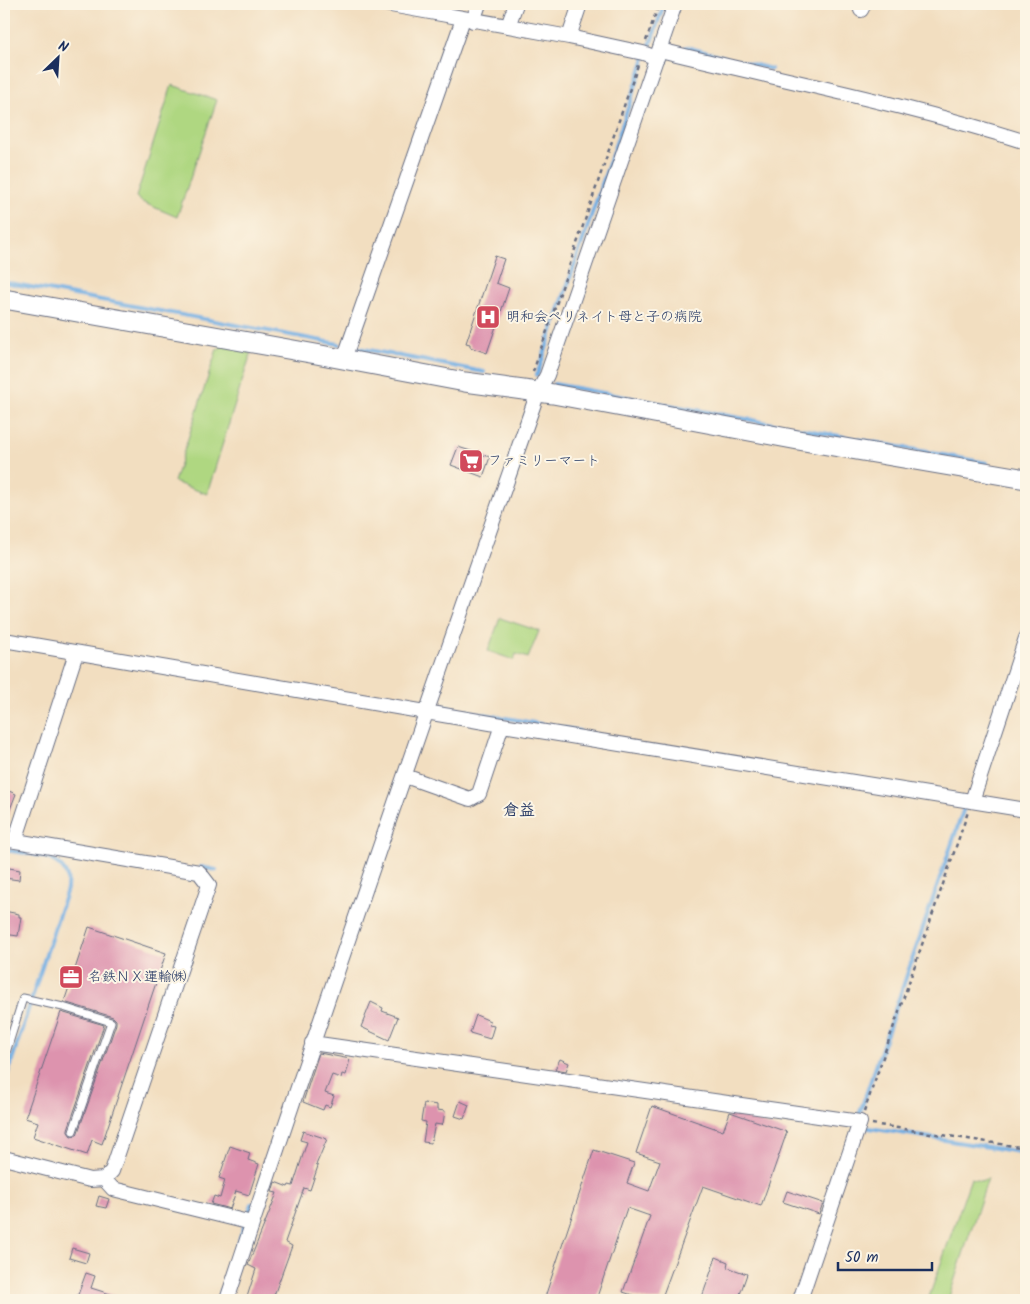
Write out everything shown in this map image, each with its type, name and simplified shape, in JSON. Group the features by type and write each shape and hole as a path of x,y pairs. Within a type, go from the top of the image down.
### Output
{"street":[{"path":"386,4 414,6 468,20 510,23 570,34 649,52 792,80 977,127 1026,142"},
{"path":"344,359 468,20 478,4"},
{"path":"510,23 516,4"},
{"path":"570,34 580,4"},
{"path":"226,1300 248,1222 405,776 423,711 538,392 548,375 649,52 675,4"},
{"path":"4,299 464,382 538,392 1026,479"},
{"path":"972,801 1026,638"},
{"path":"4,640 502,725 1026,810"},
{"path":"4,1158 90,1180 104,1179 112,1170 209,885 199,872 9,840 76,653"},
{"path":"405,776 470,799 479,794 502,725"},
{"path":"312,1043 858,1122 800,1300"},
{"path":"104,1179 114,1189 248,1222"}],"lane":[{"path":"4,1059 23,998 63,1007 111,1022 72,1131"}],"path":[{"path":"532,374 649,52 659,4"},
{"path":"972,801 858,1122 1026,1148"}],"green space":[{"path":"172,85 217,100 177,217 142,202 136,197"},
{"path":"222,344 250,349 250,356 207,494 174,482 217,349"},
{"path":"500,618 539,631 528,658 516,654 514,660 488,651"},
{"path":"971,1178 981,1181 988,1178 948,1300 928,1300"}],"building":[{"path":"495,256 504,259 496,283 509,288 487,353 470,347 470,344 466,343"},
{"name":"ファミリーマート","path":"458,447 490,457 483,477 451,465"},
{"path":"4,789 16,794 5,822 4,822"},
{"path":"4,867 20,870 19,880 4,878"},
{"path":"4,911 19,914 19,917 21,917 18,936 4,934"},
{"path":"89,927 166,953 102,1144 92,1140 87,1155 33,1137 38,1122 25,1118 61,1012 104,1025 68,1129 71,1136 77,1135 116,1024 116,1020 113,1017 64,1002"},
{"path":"371,1002 383,1008 382,1011 398,1017 389,1040 361,1027"},
{"path":"476,1015 490,1021 489,1025 494,1026 490,1039 470,1033"},
{"path":"319,1053 350,1059 346,1075 342,1074 341,1078 332,1075 325,1093 334,1096 330,1107 325,1105 323,1110 303,1102"},
{"path":"560,1059 569,1063 566,1071 555,1069"},
{"path":"460,1101 469,1105 464,1119 455,1116"},
{"path":"424,1103 437,1105 437,1110 445,1111 443,1123 441,1125 435,1124 431,1143 423,1142 426,1122 421,1121"},
{"path":"652,1106 723,1131 730,1112 787,1132 761,1206 703,1186 661,1300 647,1300 623,1292 650,1216 627,1208 596,1300 544,1300 594,1150 634,1163 627,1183 649,1191 660,1161 636,1153"},
{"path":"303,1131 327,1139 316,1165 318,1166 310,1190 304,1188 285,1242 292,1246 273,1298 270,1300 256,1300 247,1297 256,1269 248,1265 277,1193 272,1192 275,1182 288,1187 289,1185 293,1186 307,1142 300,1140"},
{"path":"230,1146 250,1153 248,1160 259,1164 249,1195 236,1191 230,1209 211,1204 214,1196 220,1198 225,1180 219,1178"},
{"path":"787,1191 823,1203 819,1214 783,1202"},
{"path":"99,1196 109,1199 106,1208 96,1206"},
{"path":"72,1248 89,1253 86,1263 69,1258"},
{"path":"716,1257 728,1262 727,1267 747,1274 738,1300 701,1300"},
{"path":"86,1273 95,1276 91,1288 123,1298 123,1300 76,1300"}],"waterway":[{"path":"648,51 664,4"},
{"path":"686,47 771,69"},
{"path":"537,375 645,58"},
{"path":"4,282 339,344"},
{"path":"359,348 484,372"},
{"path":"554,384 987,463"},
{"path":"1023,636 1026,626"},
{"path":"439,706 579,731"},
{"path":"858,1118 964,808"},
{"path":"4,850 49,859 63,869 67,877 67,889 4,1085"},
{"path":"201,867 216,870"},
{"path":"863,1127 1026,1153"},
{"path":"218,1300 252,1204"}],"place":[{"name":"明和会ペリネイト母と子の病院","path":"488,317"},
{"name":"ファミリーマート","path":"471,461"},
{"name":"名鉄ＮＸ運輸㈱","path":"71,977"}],"district":[{"name":"倉益","path":"519,810"}]}
